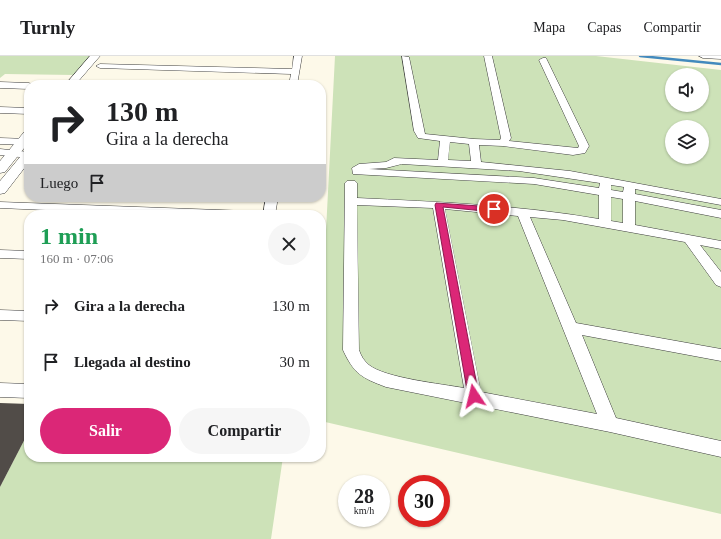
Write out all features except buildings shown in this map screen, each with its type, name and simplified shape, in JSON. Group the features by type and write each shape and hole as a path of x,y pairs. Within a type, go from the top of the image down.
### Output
{"street":[{"path":"74,80 95,56"},
{"path":"92,76 108,56"},
{"path":"294,80 298,56"},
{"path":"488,56 506,138 503,143"},
{"path":"703,56 721,57"},
{"path":"405,57 421,136 444,140 503,143 573,152 581,151 584,146 543,60"},
{"path":"100,66 295,72"},
{"path":"0,85 24,86"},
{"path":"0,110 24,111"},
{"path":"0,140 24,139"},
{"path":"443,162 444,140"},
{"path":"0,169 24,142"},
{"path":"474,142 476,164"},
{"path":"0,152 24,154"},
{"path":"351,159 476,164 551,172 721,202"},
{"path":"0,190 24,161"},
{"path":"403,162 357,168 358,172 534,181 721,214"},
{"path":"605,224 606,181"},
{"path":"351,184 351,350 356,362 363,371 386,380 474,396 610,424 721,449"},
{"path":"629,185 629,228"},
{"path":"351,201 438,205 563,216 721,244"},
{"path":"0,205 124,210"},
{"path":"438,205 474,396"},
{"path":"522,212 610,424"},
{"path":"689,239 721,282"},
{"path":"0,254 24,255"},
{"path":"0,315 24,316"},
{"path":"571,328 721,355"},
{"path":"0,390 24,391"}],"green space":[{"path":"0,56 90,56 74,75 5,74 0,78"},
{"path":"335,56 596,56 703,68 665,68 665,112 709,112 709,69 721,70 721,514 326,422 326,231"},
{"path":"24,441 24,462 282,462 271,539 0,539 0,487"}],"waterway":[{"path":"640,56 721,64"}],"route":[{"path":"474,396 438,205 494,209"}]}
